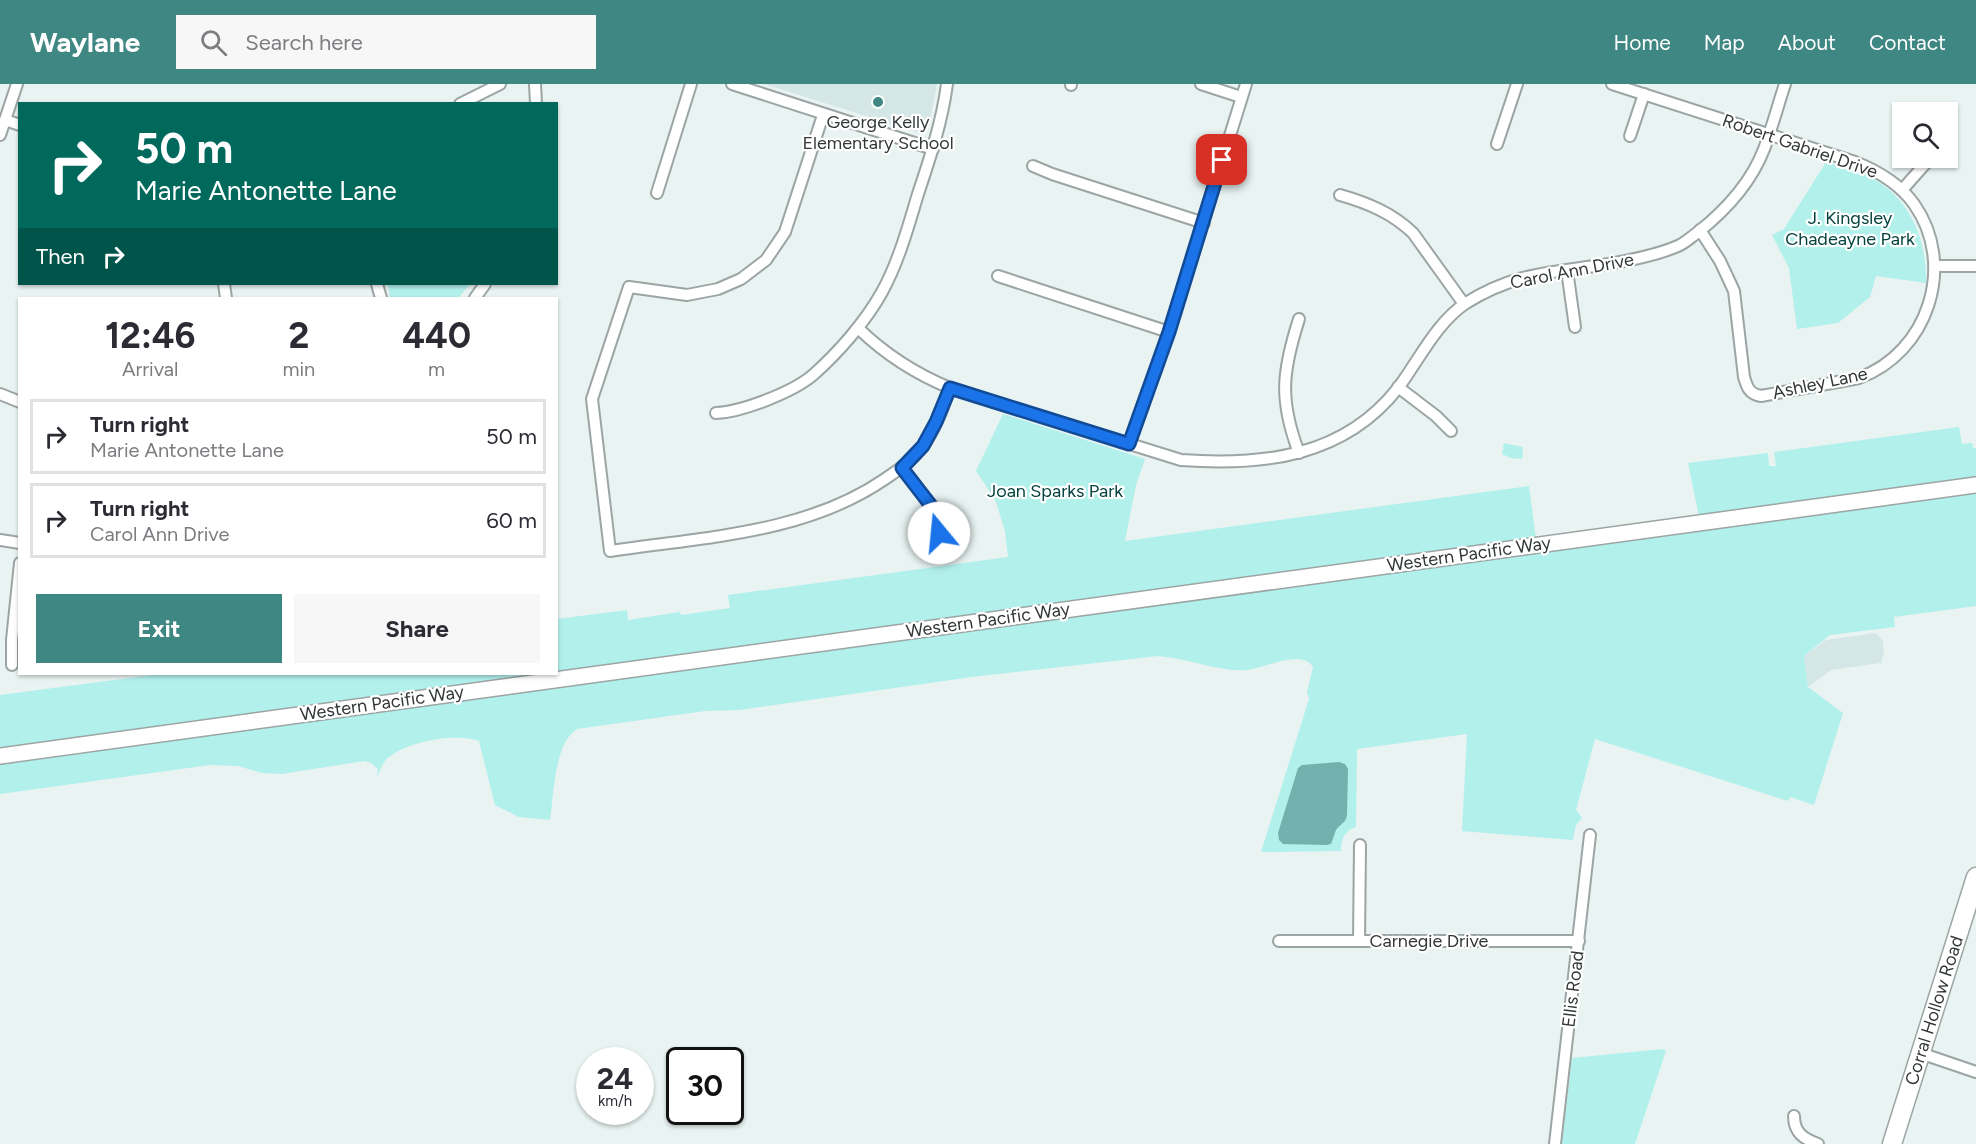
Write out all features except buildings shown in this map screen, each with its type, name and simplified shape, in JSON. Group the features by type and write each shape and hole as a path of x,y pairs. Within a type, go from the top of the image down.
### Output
{"main road":[{"name":"Corral Hollow Road","path":"1892,1144 1976,877"}],"street":[{"path":"0,135 17,84"},
{"path":"464,102 500,84"},
{"path":"535,84 536,102"},
{"path":"657,193 691,84"},
{"path":"732,84 933,149"},
{"path":"716,413 728,413 784,392 811,376 859,329 883,291 900,252 933,149 947,84"},
{"path":"1201,84 1241,97"},
{"path":"1129,444 1169,332 1246,84"},
{"path":"1497,144 1517,84"},
{"name":"Robert Gabriel Drive","path":"1612,84 1864,165 1887,177 1914,203 1932,242 1935,266"},
{"name":"Carol Ann Drive","path":"859,329 878,347 902,364 950,388 1181,460 1217,463 1252,462 1299,453 1344,436 1361,425 1398,387 1436,333 1464,304 1491,289 1518,278 1649,257 1681,245 1725,208 1746,182 1764,150 1785,84"},
{"path":"1629,136 1644,94"},
{"path":"824,115 785,232 766,260 741,279 718,290 687,295 629,286 592,399 610,551 774,527 812,516 863,494 902,468 923,446 950,388"},
{"path":"5,120 18,124"},
{"path":"1033,166 1204,223"},
{"path":"1902,190 1922,168"},
{"path":"1340,195 1384,211 1403,224 1432,258 1464,304"},
{"name":"Ashley Lane","path":"1700,230 1720,261 1734,291 1744,377 1748,390 1754,395 1761,396 1859,378 1873,373 1904,349 1918,331 1930,303 1935,266"},
{"path":"1935,266 1976,266"},
{"path":"1568,270 1575,327"},
{"path":"998,276 1169,332"},
{"path":"1299,319 1287,361 1284,386 1290,427 1299,453"},
{"path":"1398,387 1451,431"},
{"path":"0,394 18,401"},
{"path":"902,468 939,516 939,533"},
{"name":"Western Pacific Way","path":"0,756 1976,485"},
{"path":"0,540 18,543"},
{"path":"12,665 12,640 18,582"},
{"name":"Ellis Road","path":"1555,1144 1590,835"},
{"path":"1359,941 1360,845"},
{"name":"Carnegie Drive","path":"1279,941 1579,941"},
{"path":"1920,1053 1976,1072"},
{"path":"1794,1116 1795,1127 1799,1135 1818,1144"}],"shaded area":[{"name":"George Kelly Elementary School","path":"764,84 937,84 929,126 917,132"},
{"path":"1876,633 1883,641 1884,653 1881,663 1831,670 1808,687 1804,656 1826,640"},
{"path":"1339,762 1345,764 1348,769 1347,815 1336,830 1331,844 1283,844 1279,840 1278,833 1298,768 1302,765"}],"green space":[{"name":"J. Kingsley Chadeayne Park","path":"1826,162 1866,175 1894,194 1904,206 1919,234 1926,283 1876,276 1870,297 1838,323 1797,329 1789,268 1772,235 1784,229"},
{"path":"388,285 469,285 459,297 390,297"},
{"name":"Joan Sparks Park","path":"1003,414 1145,459 1136,485 1125,541 1529,486 1536,539 558,673 558,619 627,610 628,620 680,612 681,615 730,608 728,595 1008,557 1005,531 995,499 976,471"},
{"path":"1959,427 1962,444 1972,443 1973,448 1976,448 1976,479 1699,517 1688,463 1768,453 1769,466 1776,466 1774,452"},
{"path":"1504,443 1523,447 1522,459 1502,454"},
{"path":"1976,488 1976,606 1894,617 1895,627 1830,635 1804,656 1808,687 1843,713 1814,805 1790,797 1788,801 1595,739 1576,810 1582,818 1576,825 1573,840 1462,831 1467,734 1357,749 1356,827 1344,836 1341,851 1261,852 1309,699 1307,692 1313,667 1300,659 1291,659 1254,669 1235,670 1158,656 972,677 739,710 705,711 577,729 569,736 559,757 550,820 519,817 495,805 479,741 458,738 433,740 398,751 385,761 377,777 378,769 364,761 282,774 262,773 238,766 210,765 0,794 0,759"},
{"path":"152,675 549,675 0,750 0,695"},
{"path":"1663,1049 1666,1051 1635,1144 1562,1144 1572,1058"}],"place":[{"name":"George Kelly Elementary School","path":"878,102"}],"route":[{"path":"939,533 939,516 902,468 923,446 950,388 1129,444 1169,332 1222,160"}]}
